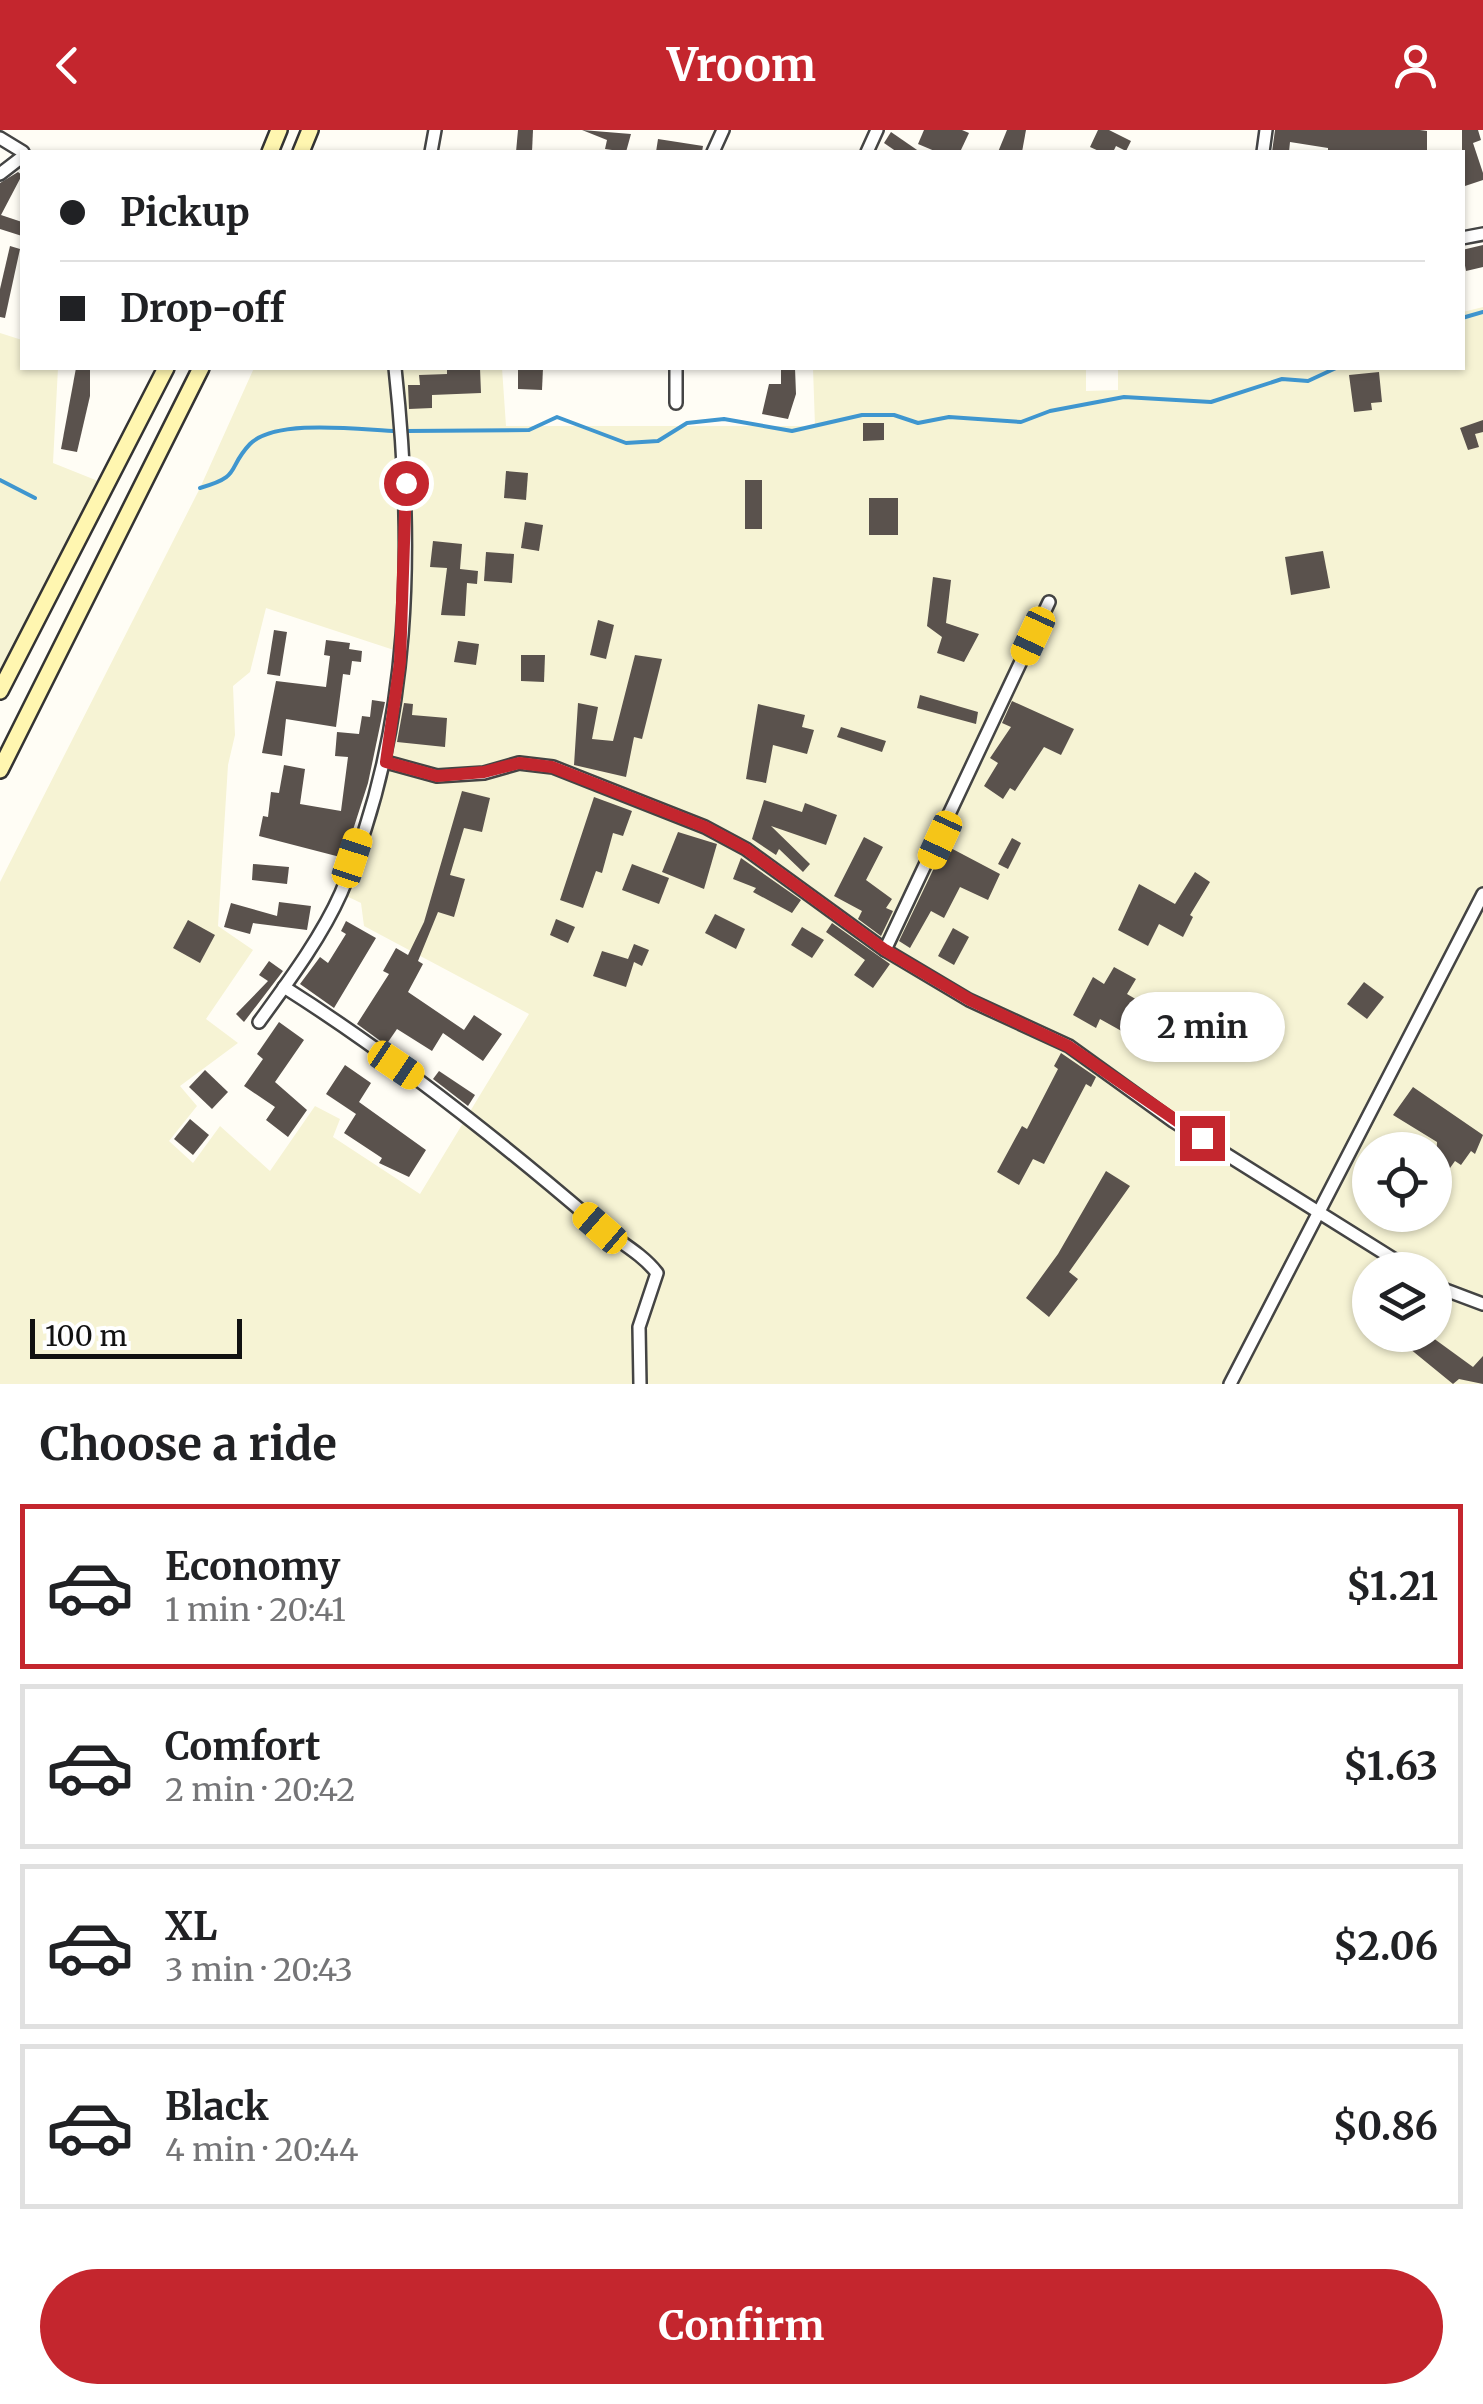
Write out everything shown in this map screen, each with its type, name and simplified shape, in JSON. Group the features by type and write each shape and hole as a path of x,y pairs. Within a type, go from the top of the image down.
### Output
{"main road":[{"path":"0,691 165,370"},
{"path":"0,770 200,370"}],"street":[{"path":"0,174 20,157"},
{"path":"259,1022 340,893 386,762 400,662 406,556 405,456 395,370"},
{"path":"676,370 676,403"},
{"path":"885,950 1049,602"},
{"path":"386,762 437,776 484,772 519,763 552,767 732,842 885,950 970,1000 1068,1046 1173,1121 1383,1252"},
{"path":"1230,1384 1483,894"},
{"path":"284,987 468,1116 600,1228 646,1258 657,1273 639,1327 640,1384"},
{"path":"1452,1292 1483,1304"}],"shaded area":[{"path":"1483,307 1483,1384 0,1384 0,882 200,488 253,370 502,370 506,426 815,426 813,370 1086,370 1086,391 1118,390 1118,370 1465,370 1465,312","holes":["266,608 400,652 386,762 340,893 361,903 364,926 529,1014 420,1194 333,1137 340,1119 315,1106 270,1171 220,1126 193,1163 169,1141 197,1106 180,1086 238,1043 206,1019 253,950 218,926 228,765 235,735 233,686 250,672"]},
{"path":"0,333 20,339 20,370 58,370 53,463 103,483 0,691"}],"building":[{"path":"518,130 533,130 532,150 516,150"},
{"path":"582,130 631,134 627,150 605,149 607,140"},
{"path":"924,130 969,133 961,150 932,150 918,144"},
{"path":"1007,130 1026,130 1022,150 999,150"},
{"path":"1098,130 1109,130 1131,141 1126,150 1116,146 1114,150 1090,147"},
{"path":"1275,130 1427,131 1427,150 1328,150 1290,142 1289,150 1272,150"},
{"path":"1462,130 1478,130 1481,140 1473,143 1483,180 1465,186"},
{"path":"891,132 917,150 894,150 884,143"},
{"path":"658,139 703,146 702,150 656,150"},
{"path":"20,174 1,215 20,221 20,235 0,229 0,183"},
{"path":"1483,245 1483,267 1466,271 1465,249"},
{"path":"10,246 20,249 5,318 0,317 0,289"},
{"path":"76,370 90,370 90,396 77,452 61,449"},
{"path":"447,370 480,370 481,393 432,395 432,408 409,409 408,385 420,385 419,375 447,374"},
{"path":"518,370 543,370 542,390 518,389"},
{"path":"781,370 795,370 796,394 788,419 762,414 769,384 781,384"},
{"path":"1379,372 1382,402 1371,403 1372,410 1354,412 1349,375"},
{"path":"1483,420 1483,432 1475,434 1479,447 1468,450 1460,428"},
{"path":"863,423 884,423 884,440 863,441"},
{"path":"506,471 528,473 526,500 504,498"},
{"path":"745,480 762,480 762,529 745,529"},
{"path":"869,498 898,498 898,535 869,535"},
{"path":"525,522 543,525 539,551 521,548"},
{"path":"433,541 462,544 460,569 478,571 477,584 467,583 465,616 441,615 447,568 430,567"},
{"path":"1323,551 1330,588 1291,595 1285,557"},
{"path":"486,552 514,554 512,583 484,581"},
{"path":"933,577 951,580 946,623 979,634 964,662 937,653 942,637 927,626"},
{"path":"598,620 614,625 606,659 590,655"},
{"path":"274,630 287,632 280,676 267,674"},
{"path":"326,640 350,643 349,649 362,651 361,662 352,661 350,675 343,674 336,727 286,719 282,756 262,753 276,681 326,687 330,656 324,655"},
{"path":"458,641 479,644 476,665 454,662"},
{"path":"521,655 545,655 544,682 521,681"},
{"path":"635,655 662,659 642,739 634,737 626,777 574,765 578,703 598,707 592,739 613,741"},
{"path":"920,695 978,712 976,724 917,708"},
{"path":"372,700 385,702 368,783 344,858 259,836 263,816 268,817 271,792 279,793 284,765 305,769 300,804 341,811 348,757 335,756 337,732 359,734 362,716 370,717"},
{"path":"1012,701 1074,729 1061,755 1044,747 1015,791 1010,788 1003,799 984,786 998,763 990,758 1011,727 1002,723"},
{"path":"404,703 413,704 412,715 447,718 445,747 397,742"},
{"path":"758,704 805,715 802,727 814,730 807,754 773,745 766,783 746,779"},
{"path":"841,727 886,741 882,752 837,737"},
{"path":"462,791 490,798 482,832 464,828 450,875 465,879 454,917 438,912 418,961 423,964 408,992 464,1030 474,1015 502,1034 483,1061 443,1033 432,1051 397,1029 386,1045 357,1024 389,974 383,971 396,948 408,955 424,922"},
{"path":"594,797 632,811 623,836 613,833 602,873 596,871 583,908 560,900"},
{"path":"764,800 802,812 805,803 837,815 826,845 771,826 810,864 803,872 779,849 776,855 752,839"},
{"path":"678,832 717,844 704,889 662,872"},
{"path":"864,837 883,847 866,880 892,899 886,908 893,911 881,936 858,919 862,911 834,896"},
{"path":"1012,838 1021,843 1008,869 998,864"},
{"path":"945,845 1000,874 988,900 960,887 944,918 931,911 910,948 899,941"},
{"path":"741,858 801,900 792,913 753,892 756,888 733,879"},
{"path":"253,864 289,867 287,884 252,880"},
{"path":"632,864 669,878 659,904 622,890"},
{"path":"1195,872 1210,882 1190,915 1193,917 1183,937 1159,924 1148,946 1118,930 1139,884 1175,904"},
{"path":"279,902 311,906 307,930 253,923 250,934 224,927 231,903 277,916"},
{"path":"715,914 745,929 736,949 705,933"},
{"path":"556,919 575,927 568,943 550,935"},
{"path":"188,920 215,935 200,963 173,948"},
{"path":"346,921 376,938 334,1008 300,984 320,957 328,963 346,934 341,931"},
{"path":"832,923 890,964 873,988 854,975 865,960 826,932"},
{"path":"802,927 824,940 812,958 791,945"},
{"path":"953,928 969,937 954,965 938,956"},
{"path":"634,944 649,950 642,966 634,962 626,987 593,976 602,951 628,959"},
{"path":"269,961 283,971 244,1022 236,1014 268,981 259,975"},
{"path":"1114,967 1136,979 1127,994 1151,1008 1134,1038 1100,1019 1096,1028 1073,1015 1093,977 1104,984"},
{"path":"1364,982 1384,997 1367,1019 1347,1004"},
{"path":"279,1022 304,1040 275,1082 307,1110 288,1137 266,1120 275,1107 244,1086 263,1059 257,1054"},
{"path":"1061,1053 1096,1077 1091,1087 1086,1084 1044,1164 1033,1159 1019,1185 997,1172 1022,1126 1027,1129 1058,1069 1054,1066"},
{"path":"345,1065 371,1083 359,1102 426,1150 409,1177 379,1163 382,1158 344,1133 356,1114 326,1094"},
{"path":"205,1070 228,1092 212,1109 189,1087"},
{"path":"439,1071 475,1095 468,1106 433,1079"},
{"path":"1413,1087 1483,1135 1475,1154 1471,1151 1461,1165 1455,1161 1452,1165 1452,1132 1421,1132 1393,1115"},
{"path":"190,1119 209,1135 193,1155 174,1139"},
{"path":"1106,1171 1130,1186 1069,1272 1078,1279 1049,1317 1026,1298 1058,1254"},
{"path":"1414,1352 1452,1352 1473,1367 1483,1356 1483,1384 1459,1379 1453,1384"}],"waterway":[{"path":"1465,317 1483,312"},
{"path":"406,431 529,430 557,417 626,443 658,441 687,423 724,419 792,431 862,415 894,415 918,423 949,417 1021,422 1050,411 1124,397 1211,402 1282,379 1308,381 1332,370"},
{"path":"200,488 223,480 250,444 279,431 320,427 397,431"},
{"path":"0,480 35,498"}],"route":[{"path":"406,483 400,662 386,762 437,776 484,772 519,763 552,767 705,827 746,849 885,950 970,1000 1068,1046 1202,1138"}]}
